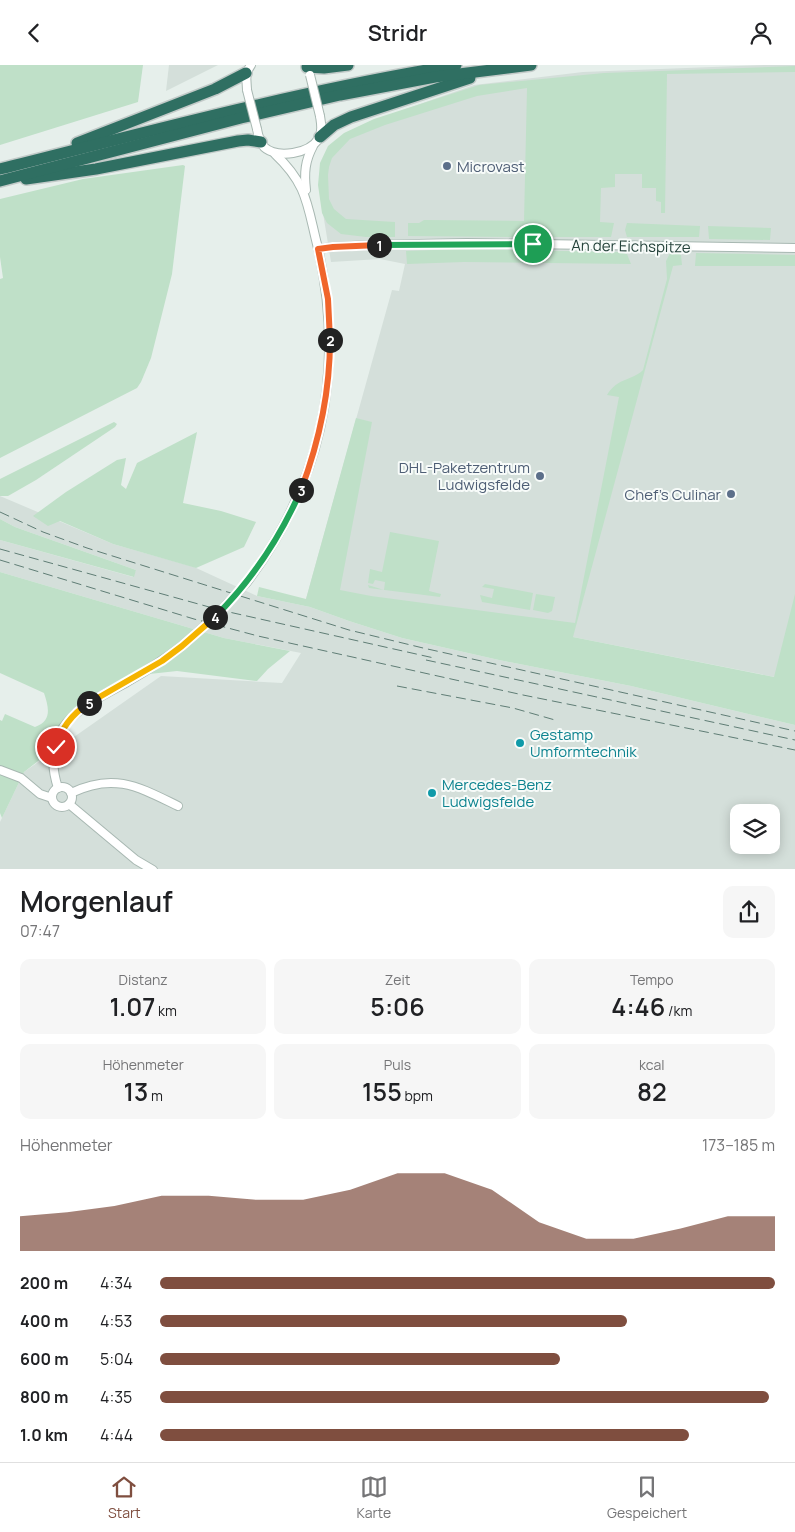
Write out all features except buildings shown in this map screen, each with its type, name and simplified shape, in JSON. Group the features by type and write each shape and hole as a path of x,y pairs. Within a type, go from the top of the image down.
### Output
{"highway":[{"path":"308,69 348,65"},
{"path":"20,164 298,95 456,65"},
{"path":"1,177 340,95 465,72 530,65"},
{"path":"317,142 334,125 351,117 460,80 530,65"},
{"path":"1,177 20,164 215,89 248,69"},
{"path":"1,177 36,179 238,141 261,142"}],"street":[{"path":"58,788 54,768 54,752 60,733 71,717 88,703 141,674 182,646 212,620 247,582 277,538 294,505 313,455 322,420 329,374 330,334 328,299 306,199 300,183 287,165 261,142 247,90 248,69"},
{"path":"306,199 305,169 308,156 322,130 308,69"},
{"path":"275,154 283,155 317,142"},
{"name":"An der Eichspitze","path":"318,249 370,245 467,243 795,248"},
{"path":"0,770 20,778 40,794 52,798"},
{"path":"71,793 97,783 116,783 132,786 178,806"},
{"path":"58,788 67,788 71,793 72,799 64,807 54,803 52,798 53,792 58,788"},
{"path":"69,804 136,860 152,869"}],"shaded area":[{"path":"169,65 218,65 166,91"},
{"path":"795,65 795,681 573,637 306,599 392,290 399,291 405,264 380,259 331,262 322,207 321,162 369,122 474,85 583,72"},
{"path":"0,496 113,544 194,567 257,596 310,607 402,638 499,660 631,686 795,725 795,869 0,869 0,822 24,772 161,676 282,683 301,653 224,638 0,572 0,540 133,577 136,570 15,527 0,519"}],"green space":[{"path":"0,65 143,65 138,102 0,145"},
{"path":"795,66 795,72 667,74 665,213 661,213 661,202 656,201 656,188 642,188 642,174 615,174 615,187 601,188 600,222 614,223 611,237 526,235 521,237 408,236 408,223 419,223 424,220 524,221 527,88 477,96 385,125 350,139 332,158 328,175 329,199 334,209 346,219 395,222 395,237 366,237 341,234 327,223 322,213 318,185 320,163 328,146 344,133 374,119 479,85 604,73"},
{"path":"185,166 172,274 151,358 141,382 137,388 0,458 0,279 3,278 0,257 0,199 83,179"},
{"path":"627,223 700,226 699,237 627,237 625,230"},
{"path":"708,226 771,228 770,240 709,239"},
{"path":"460,249 619,252 627,254 631,264 464,262 407,264 406,251"},
{"path":"675,252 681,255 682,265 673,266 573,637 774,677 795,594 795,725 631,686 499,660 402,638 310,607 257,596 259,587 306,599 356,418 372,422 340,590 371,596 575,623 619,397 607,395 620,382 643,370 667,279 666,261 670,253"},
{"path":"696,253 795,255 795,266 695,266"},
{"path":"114,422 117,424 115,427 36,480 8,496 0,496 0,479"},
{"path":"197,432 183,503 221,511 256,522 244,547 196,568 113,544 60,521 48,526 33,516 66,492 117,460 126,458 121,485 126,489 137,463"},
{"path":"0,519 15,527 136,570 134,577 0,540"},
{"path":"390,532 439,541 429,591 441,594 440,597 384,590 385,582 375,580 373,584 368,583 370,569 382,572"},
{"path":"0,572 224,638 290,651 257,681 177,671 131,676 88,698 68,715 62,723 57,731 51,751 24,772 2,818 0,813 0,720 2,721 5,714 35,727 47,718 48,709 44,693 0,673"},
{"path":"485,584 533,593 530,610 482,602 480,595 492,598 494,589 482,587"},
{"path":"368,585 383,590 369,588"},
{"path":"536,594 555,597 552,611 548,613 533,610"}],"railway":[{"path":"0,512 43,532 87,548 349,630 795,731"},
{"path":"0,549 220,610 434,658"},
{"path":"0,560 194,619 258,636 523,695 795,750"},
{"path":"426,660 795,740"},
{"path":"397,686 513,708 555,720"}],"place":[{"name":"Microvast","path":"447,166"},
{"name":"DHL-Paketzentrum Ludwigsfelde","path":"540,476"},
{"name":"Chef's Culinar","path":"731,494"},
{"name":"Gestamp Umformtechnik","path":"520,743"},
{"name":"Mercedes-Benz Ludwigsfelde","path":"432,793"}],"route":[{"path":"56,747 64,727 78,710 162,661 198,633 217,615 258,567 286,523 301,491 318,438 329,374 330,334 328,299 318,249 370,245 533,244"}]}
